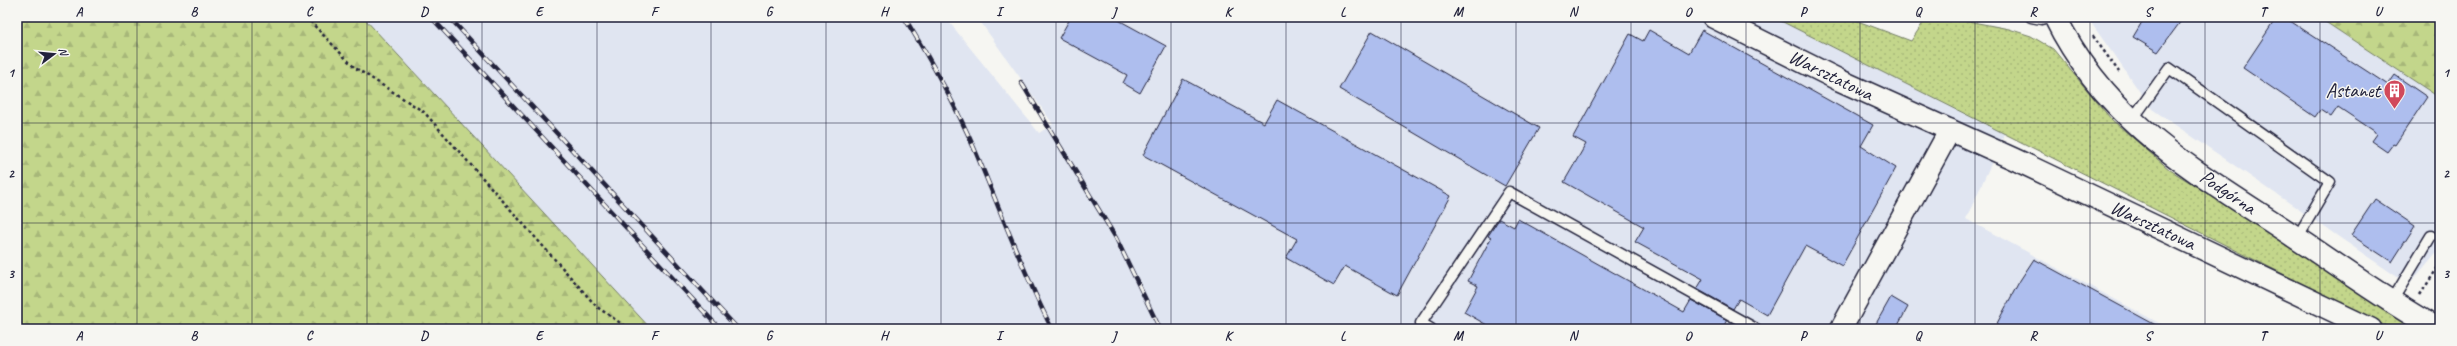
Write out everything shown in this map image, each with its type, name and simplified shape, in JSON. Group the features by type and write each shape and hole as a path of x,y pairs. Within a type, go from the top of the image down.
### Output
{"street":[{"name":"Warsztatowa","path":"1713,17 1840,80 1950,130 2362,326"},
{"name":"Podgórna","path":"2055,17 2067,41 2088,73 2114,103 2132,120 2182,160 2400,307 2437,329"},
{"path":"1842,329 1950,130"}],"lane":[{"path":"2031,17 2041,19 2049,17"},
{"path":"2132,120 2169,68 2305,164 2330,182 2297,238"},
{"path":"1432,329 1421,323 1509,192 1756,329"},
{"path":"2400,307 2431,236"}],"path":[{"path":"306,17 354,67 424,112 597,307 629,329"},
{"path":"2400,307 2440,264"}],"shaded area":[{"path":"363,17 945,17 1039,133 1053,124 977,17 1773,17 2005,133 1966,219 2170,329 651,329"},
{"path":"2087,17 2318,17 2440,98 2440,248 2409,285 2152,109"}],"green space":[{"path":"17,17 363,17 651,329 17,329"},
{"path":"1773,17 1847,17 1911,41 1927,17 1947,17 2009,29 2031,36 2053,49 2111,119 2170,170 2241,214 2412,329 2392,329"},
{"path":"2318,17 2440,17 2440,98"}],"building":[{"path":"1071,17 1113,17 1166,46 1140,93 1123,83 1127,75 1059,38"},
{"path":"2145,17 2184,17 2158,52 2133,37"},
{"path":"2277,17 2284,17 2388,85 2395,75 2427,97 2395,145 2393,144 2387,152 2371,141 2376,134 2374,131 2338,107 2331,117 2320,110 2315,117 2243,68"},
{"path":"1649,30 1689,53 1702,30 1873,125 1861,146 1896,168 1842,266 1805,246 1767,315 1739,299 1733,309 1697,289 1703,279 1635,242 1644,227 1564,182 1586,144 1573,137 1630,34 1643,41"},
{"path":"1372,31 1539,128 1505,186 1339,89"},
{"path":"1183,79 1264,123 1277,100 1451,196 1397,295 1345,266 1334,285 1286,258 1297,239 1143,155"},
{"path":"2375,199 2415,226 2392,262 2351,235"},
{"path":"1499,219 1514,227 1518,219 1684,312 1691,300 1727,320 1722,329 1494,329 1464,312 1478,286 1468,281 1491,238 1488,236"},
{"path":"2034,259 2163,329 1994,329 2019,282"},
{"path":"1891,297 1908,307 1896,329 1873,329"}],"railway":[{"path":"431,17 720,329"},
{"path":"449,17 738,329"},
{"path":"904,17 958,114 984,171 1021,262 1052,329"},
{"path":"1021,82 1116,238 1160,329"}],"place":[{"name":"Astanet","path":"2395,110"}]}
